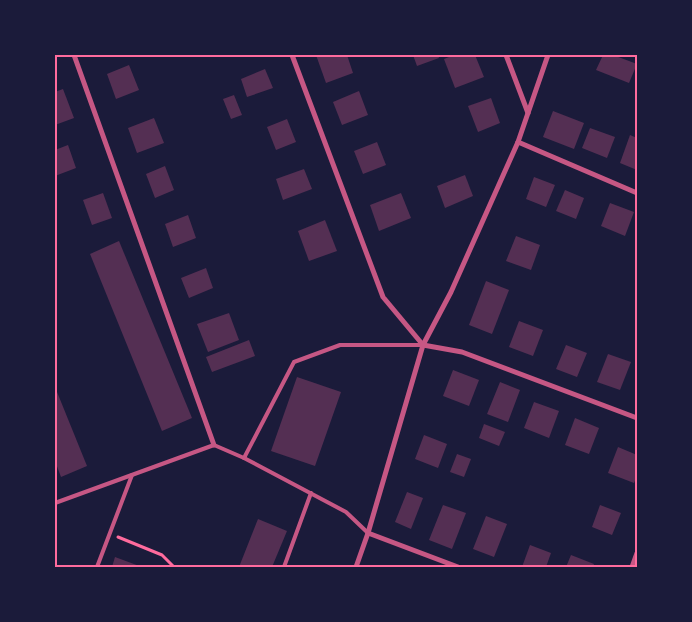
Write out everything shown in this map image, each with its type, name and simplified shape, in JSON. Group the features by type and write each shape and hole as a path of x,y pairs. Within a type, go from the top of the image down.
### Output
{"street":[{"path":"74,55 214,445"},
{"path":"292,55 383,297 423,345 462,352 637,418"},
{"path":"506,55 528,112"},
{"path":"356,567 368,533 423,345 451,292 518,142 548,55"},
{"path":"518,142 637,193"},
{"path":"368,533 458,567"},
{"path":"632,567 637,553"}],"lane":[{"path":"244,458 294,362 340,345 423,345"},
{"path":"55,503 214,445 244,458 346,512 368,533"},
{"path":"96,567 132,475"},
{"path":"284,567 310,494"}],"path":[{"path":"109,533 162,554 174,567"}],"building":[{"path":"316,55 347,55 353,73 326,83"},
{"path":"413,55 438,55 439,58 417,66"},
{"path":"454,55 475,55 484,77 455,88 444,59"},
{"path":"603,55 613,55 637,64 629,83 596,70"},
{"path":"129,65 139,90 116,99 107,74"},
{"path":"265,69 273,88 247,97 241,79"},
{"path":"63,89 74,118 55,125 55,92"},
{"path":"359,91 368,115 342,125 333,102"},
{"path":"234,95 242,115 231,119 223,99"},
{"path":"491,98 500,123 478,132 468,106"},
{"path":"553,111 584,123 574,149 543,137"},
{"path":"154,118 164,143 137,153 128,128"},
{"path":"287,119 296,142 276,150 267,127"},
{"path":"590,128 615,137 607,158 582,148"},
{"path":"630,135 637,138 637,170 620,163"},
{"path":"377,142 386,165 363,174 354,151"},
{"path":"68,145 76,168 55,176 55,150"},
{"path":"165,166 174,190 155,198 146,174"},
{"path":"304,169 312,189 283,200 276,179"},
{"path":"465,175 473,196 445,208 437,186"},
{"path":"534,177 555,185 546,207 526,199"},
{"path":"565,190 584,198 576,219 556,211"},
{"path":"103,193 112,218 92,225 83,200"},
{"path":"401,193 411,218 379,231 370,205"},
{"path":"610,203 634,212 625,236 601,226"},
{"path":"188,215 196,238 173,247 165,224"},
{"path":"325,220 337,251 309,261 298,231"},
{"path":"516,236 540,245 531,270 506,261"},
{"path":"119,241 192,418 162,431 90,254"},
{"path":"206,268 213,288 189,298 181,278"},
{"path":"486,281 509,290 492,334 469,325"},
{"path":"229,313 239,340 208,352 197,324"},
{"path":"519,321 543,330 533,356 509,347"},
{"path":"249,340 255,356 212,372 206,357"},
{"path":"566,345 587,353 577,377 556,369"},
{"path":"608,354 631,362 620,390 597,382"},
{"path":"453,370 479,380 469,406 443,396"},
{"path":"297,377 341,392 315,466 271,451"},
{"path":"500,382 520,390 508,422 487,414"},
{"path":"55,387 87,466 61,477 55,461"},
{"path":"534,402 559,411 549,438 524,428"},
{"path":"575,418 599,428 589,454 565,445"},
{"path":"484,424 505,432 499,446 479,438"},
{"path":"424,435 447,444 438,468 415,459"},
{"path":"618,447 637,455 637,476 634,483 608,473"},
{"path":"457,454 471,459 464,477 450,472"},
{"path":"407,492 423,498 411,529 395,522"},
{"path":"443,505 466,513 452,549 429,540"},
{"path":"600,505 621,513 612,535 592,527"},
{"path":"486,516 507,524 494,557 473,549"},
{"path":"258,519 287,531 272,567 239,567"},
{"path":"530,545 551,553 546,567 522,567"},
{"path":"571,555 594,564 593,567 566,567"},
{"path":"115,557 142,567 112,567"}]}
